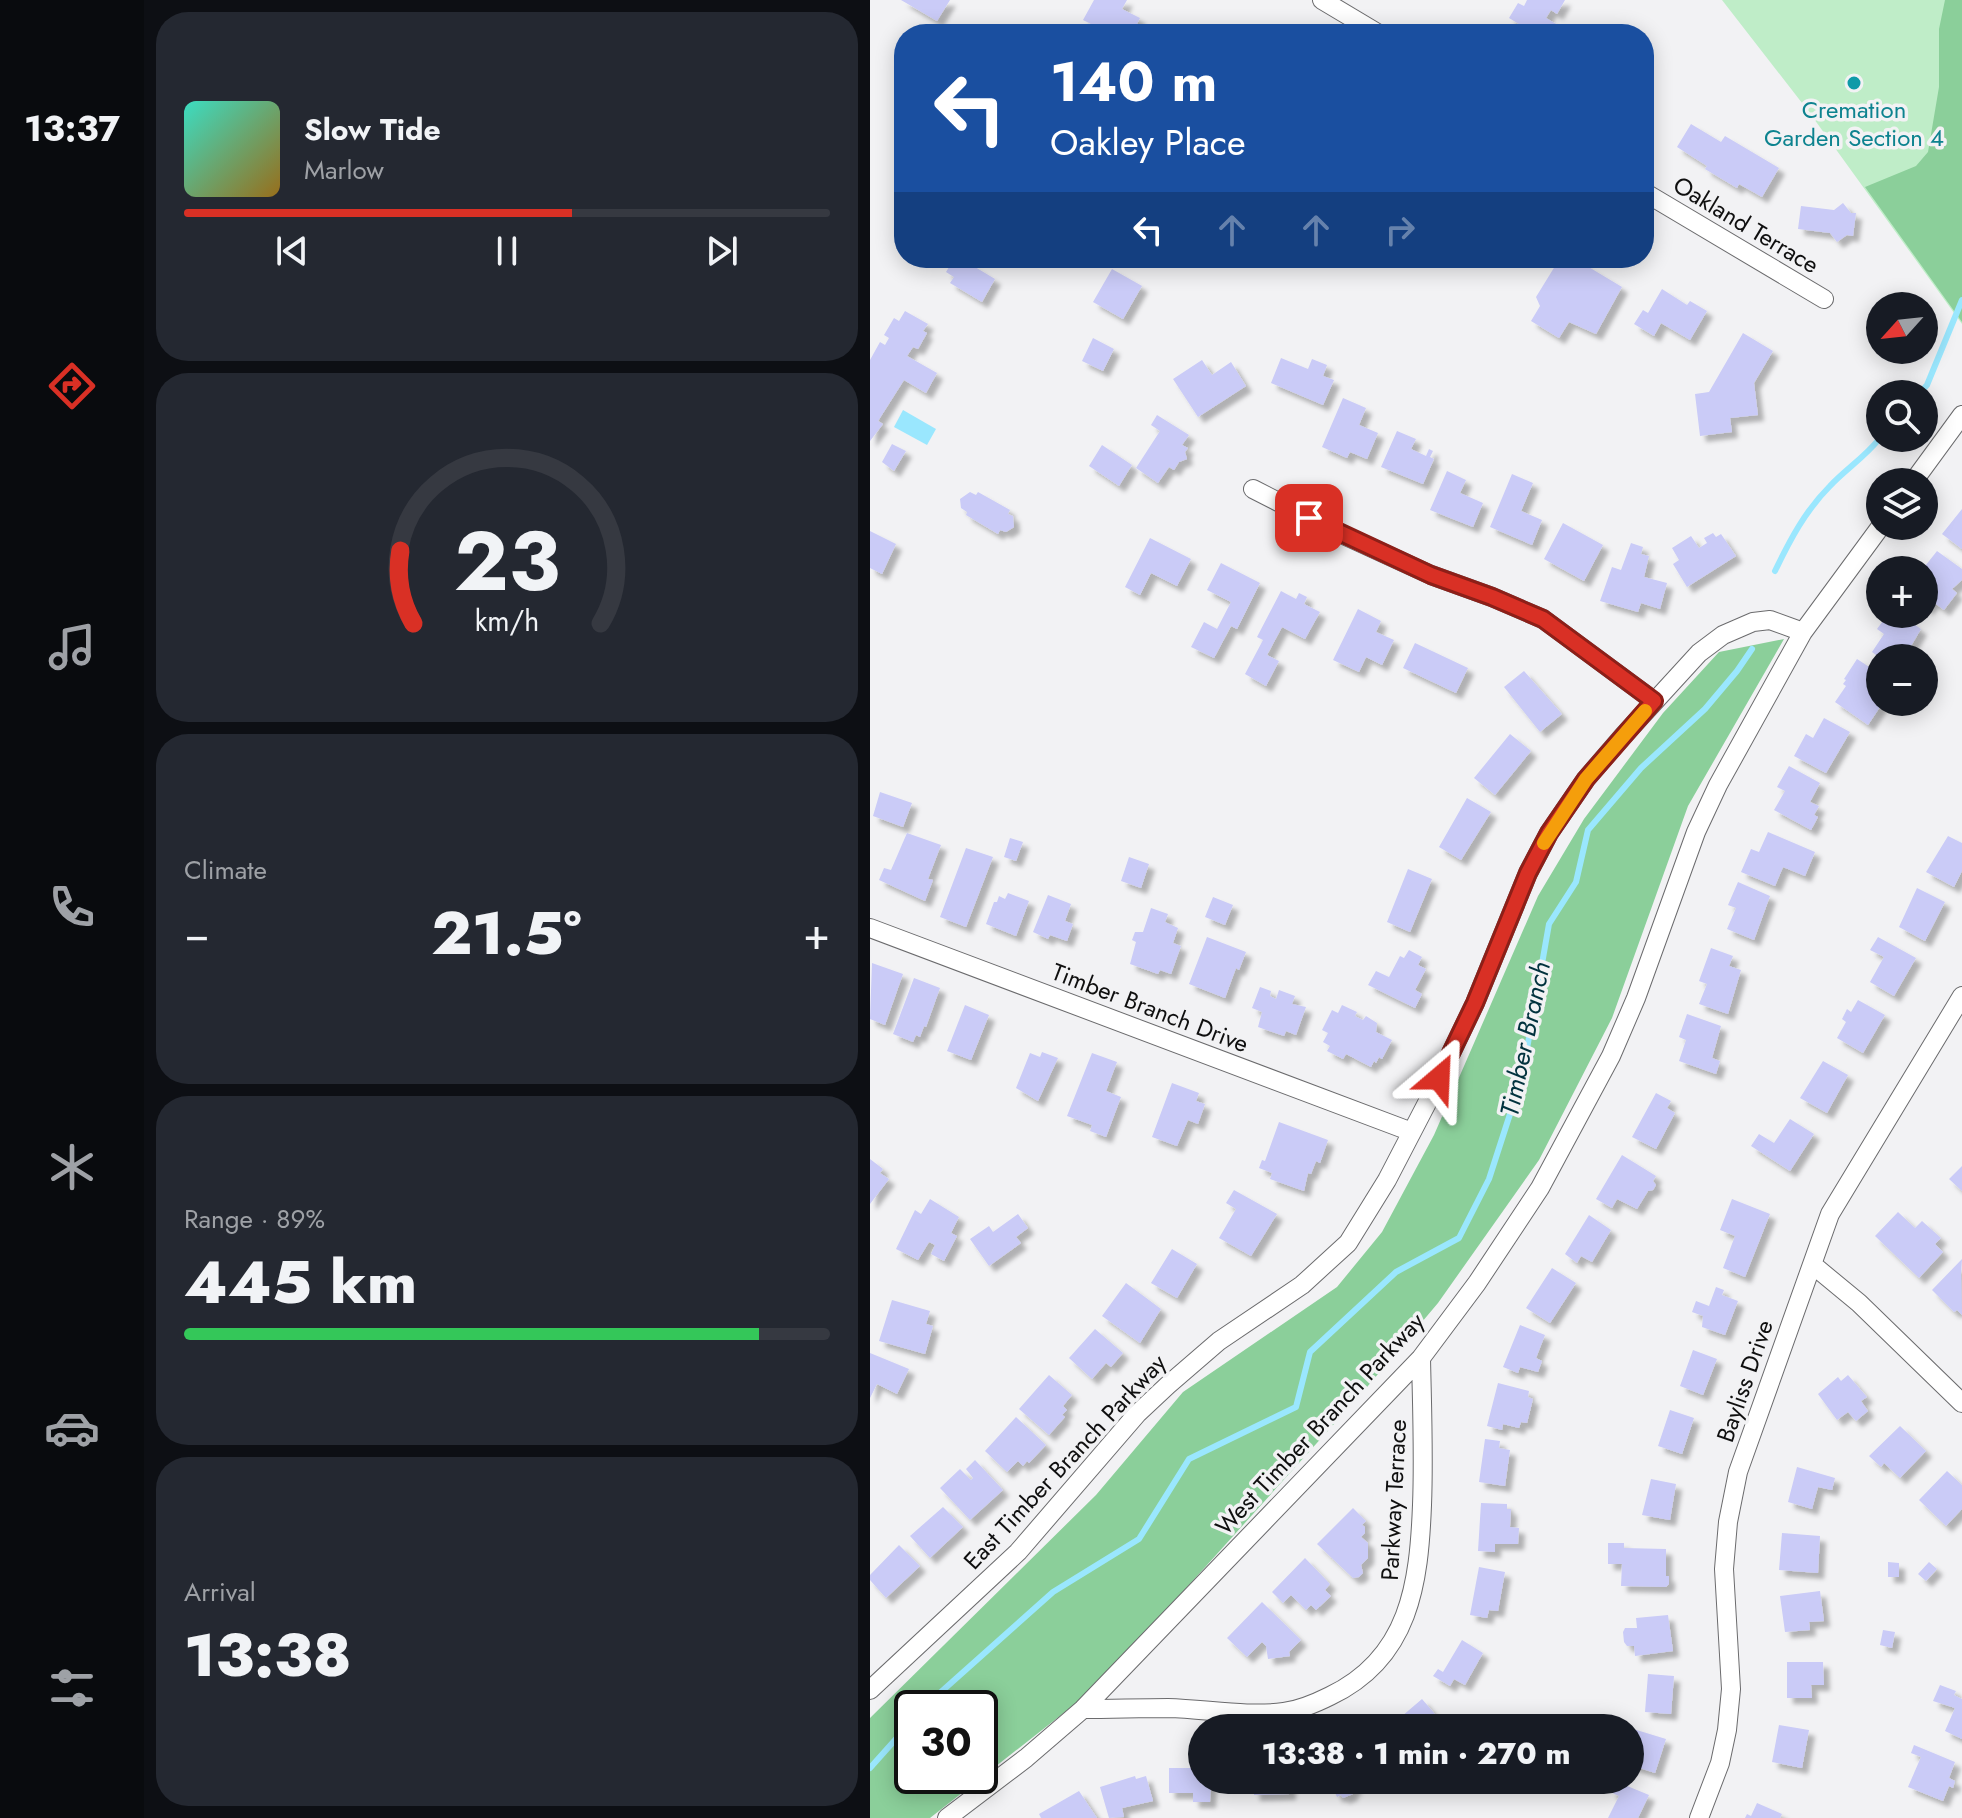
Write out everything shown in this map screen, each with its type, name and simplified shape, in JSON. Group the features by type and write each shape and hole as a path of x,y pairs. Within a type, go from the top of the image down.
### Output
{"street":[{"path":"1322,0 1362,24"},
{"name":"Oakland Terrace","path":"1654,198 1824,299"},
{"path":"1923,468 1962,415"},
{"path":"1253,489 1431,575 1543,619 1654,701"},
{"name":"West Timber Branch Parkway","path":"947,1818 1026,1758 1083,1709 1421,1358 1477,1283 1527,1209 1604,1069 1636,998 1696,832 1718,785 1803,632 1871,540"},
{"name":"East Timber Branch Parkway","path":"870,1690 1018,1552 1137,1414 1176,1377 1219,1341 1302,1285 1341,1252 1387,1180 1412,1132 1475,1003 1528,873 1549,833 1586,779 1654,701 1699,653 1731,631 1753,622 1770,620 1803,632"},
{"name":"Timber Branch Drive","path":"870,928 1412,1132"},
{"name":"Bayliss Drive","path":"1699,1818 1720,1763 1727,1730 1731,1689 1724,1569 1728,1522 1738,1472 1830,1214 1962,996"},
{"path":"1813,1265 1859,1303 1962,1403"},
{"name":"Parkway Terrace","path":"1083,1709 1285,1712 1341,1692 1372,1668 1406,1616 1417,1575 1423,1477 1421,1358"}],"green space":[{"path":"1722,0 1962,0 1962,324 1809,112"},
{"path":"1945,0 1962,0 1962,322 1865,187 1916,166 1928,152 1939,87 1939,29"},
{"path":"1784,639 1688,806 1612,1018 1539,1160 1438,1303 1362,1393 1098,1686 998,1765 998,1690 898,1690 1096,1495 1183,1392 1337,1287 1382,1232 1434,1135 1538,896 1584,819 1663,713 1719,652"},
{"path":"894,1694 894,1794 961,1794 930,1818 870,1818 870,1718"}],"water":[{"path":"903,410 936,429 927,445 894,427"}],"building":[{"path":"901,0 950,0 937,21"},
{"path":"1094,0 1127,0 1122,9 1140,18 1137,24 1091,24 1083,20"},
{"path":"1527,0 1565,0 1557,14 1551,10 1546,18 1556,24 1519,24 1509,18 1518,3 1524,6"},
{"path":"1691,124 1721,142 1725,136 1779,168 1762,197 1739,184 1737,188 1677,147"},
{"path":"1843,203 1851,213 1856,213 1853,236 1847,235 1837,242 1830,233 1798,229 1801,206 1834,210"},
{"path":"948,268 977,268 995,279 982,302 950,283 954,277 946,272"},
{"path":"1554,268 1590,268 1622,287 1596,334 1569,322 1559,338 1531,321 1540,306 1536,297"},
{"path":"1112,269 1142,286 1123,319 1093,302"},
{"path":"1662,289 1687,305 1690,301 1707,311 1690,340 1661,323 1654,336 1634,324 1643,310 1648,313"},
{"path":"905,311 928,324 923,331 927,333 918,349 913,347 907,356 937,373 926,393 904,380 878,421 883,424 870,441 870,360 880,342 885,345 889,338 884,335 894,318 899,321"},
{"path":"1743,333 1773,351 1754,383 1758,415 1730,418 1732,432 1700,436 1695,394 1709,392"},
{"path":"1093,338 1114,349 1103,371 1082,361"},
{"path":"1281,358 1308,369 1312,359 1327,365 1323,376 1334,380 1323,405 1271,383"},
{"path":"1202,360 1212,375 1231,362 1246,386 1198,417 1173,379"},
{"path":"1343,398 1366,408 1359,425 1378,433 1367,459 1350,452 1347,458 1322,447"},
{"path":"1157,415 1189,435 1182,445 1188,448 1185,452 1187,459 1179,462 1174,470 1169,467 1158,483 1136,468 1160,431 1151,425"},
{"path":"1397,431 1416,439 1411,449 1426,456 1429,449 1433,451 1430,457 1434,459 1423,484 1381,467"},
{"path":"892,444 906,451 894,471 882,462"},
{"path":"1102,445 1132,465 1119,486 1089,466"},
{"path":"1447,471 1466,480 1460,493 1483,503 1473,527 1430,510"},
{"path":"1512,474 1533,483 1521,511 1542,520 1532,545 1490,527"},
{"path":"970,492 976,495 978,492 1010,510 1008,514 1013,516 1014,527 1006,532 1000,530 998,534 966,515 960,499"},
{"path":"1962,509 1962,549 1942,534"},
{"path":"1563,523 1603,545 1584,581 1544,559"},
{"path":"870,531 896,544 882,574 870,568"},
{"path":"1713,533 1716,537 1721,534 1736,556 1687,587 1673,564 1679,560 1672,548 1691,536 1699,548 1707,543 1704,538"},
{"path":"1150,538 1191,559 1177,586 1151,573 1140,595 1125,587"},
{"path":"1631,543 1643,547 1641,554 1649,556 1644,577 1667,583 1660,609 1641,603 1638,612 1600,601 1612,567 1621,570"},
{"path":"1937,551 1962,569 1962,580 1952,589 1957,593 1944,610 1938,606 1938,556 1933,556"},
{"path":"1221,563 1260,583 1237,629 1231,626 1214,658 1191,647 1204,622 1217,629 1231,602 1207,590"},
{"path":"1281,591 1296,599 1299,593 1307,597 1304,604 1320,612 1305,639 1282,627 1267,655 1279,661 1266,686 1245,674 1263,640 1257,637"},
{"path":"1358,609 1381,621 1376,632 1394,640 1382,665 1366,657 1359,672 1333,660"},
{"path":"1877,629 1921,629 1912,644 1877,644 1884,634"},
{"path":"1415,643 1468,668 1456,693 1403,668"},
{"path":"1857,659 1866,665 1866,716 1874,716 1868,725 1835,702 1846,686 1844,679"},
{"path":"1524,671 1562,714 1540,732 1504,687"},
{"path":"1824,718 1850,732 1826,773 1794,756 1806,734 1813,738"},
{"path":"1510,734 1531,751 1495,795 1474,778"},
{"path":"1789,766 1820,783 1810,802 1819,806 1814,815 1818,817 1811,830 1774,810 1785,791 1777,787"},
{"path":"880,792 912,803 903,827 873,816"},
{"path":"1467,798 1491,812 1461,860 1439,847"},
{"path":"1768,832 1815,852 1805,876 1783,867 1775,886 1741,872 1751,849 1759,852"},
{"path":"907,833 941,845 928,879 933,880 925,901 879,880 884,868 891,870"},
{"path":"1948,836 1962,843 1962,871 1954,887 1926,872"},
{"path":"1010,838 1023,842 1016,861 1004,857"},
{"path":"966,848 993,857 966,927 940,917"},
{"path":"1129,857 1149,864 1141,888 1121,881"},
{"path":"1408,869 1432,879 1410,932 1387,922"},
{"path":"1738,882 1770,896 1754,940 1727,929 1736,908 1728,905"},
{"path":"1917,888 1945,902 1925,941 1899,927"},
{"path":"1008,893 1029,901 1016,936 986,924 994,902 999,896 1005,899"},
{"path":"1048,895 1071,904 1065,921 1073,924 1067,941 1050,935 1048,939 1033,932"},
{"path":"1213,897 1233,905 1225,925 1205,917"},
{"path":"1151,908 1168,914 1165,922 1178,928 1173,943 1181,946 1171,974 1160,970 1158,974 1130,964 1136,942 1132,940 1135,932 1143,932"},
{"path":"1207,937 1246,952 1239,970 1236,968 1225,998 1189,984"},
{"path":"1878,937 1916,958 1894,996 1870,982 1884,957 1870,950"},
{"path":"1711,948 1733,956 1729,966 1741,970 1728,1014 1699,1004 1707,984 1699,981"},
{"path":"1409,950 1422,957 1418,965 1426,969 1415,990 1422,994 1415,1008 1368,985 1376,971 1389,977 1400,956 1404,958"},
{"path":"872,963 903,974 885,1025 870,1019"},
{"path":"914,978 940,988 926,1027 913,1042 893,1034"},
{"path":"1260,987 1271,991 1270,996 1276,999 1279,990 1295,996 1292,1004 1306,1007 1296,1035 1286,1031 1284,1036 1258,1027 1262,1012 1252,1008"},
{"path":"1858,1000 1885,1015 1863,1053 1837,1038 1846,1022 1842,1019 1847,1009 1851,1012"},
{"path":"965,1005 989,1015 971,1060 947,1051"},
{"path":"1342,1005 1357,1012 1355,1016 1363,1020 1366,1016 1377,1023 1376,1032 1392,1040 1382,1059 1379,1057 1371,1067 1346,1054 1343,1059 1327,1051 1330,1046 1323,1042 1328,1033 1322,1030 1332,1010 1338,1013"},
{"path":"1687,1014 1721,1026 1712,1058 1720,1061 1716,1074 1679,1061 1686,1040 1679,1037"},
{"path":"1042,1052 1058,1058 1038,1101 1016,1088 1030,1053 1040,1057"},
{"path":"1092,1053 1117,1062 1106,1091 1121,1097 1106,1137 1090,1131 1092,1125 1067,1116"},
{"path":"1823,1061 1848,1075 1827,1113 1800,1098"},
{"path":"1172,1083 1199,1093 1196,1101 1205,1104 1198,1124 1188,1120 1177,1146 1152,1137"},
{"path":"1656,1093 1671,1101 1667,1108 1675,1113 1656,1149 1632,1137"},
{"path":"1790,1119 1814,1134 1790,1171 1751,1146 1759,1134 1774,1143"},
{"path":"1279,1122 1328,1140 1320,1163 1316,1161 1311,1174 1308,1173 1304,1191 1270,1179 1272,1173 1259,1168 1262,1160 1265,1161"},
{"path":"1622,1155 1656,1176 1653,1181 1656,1185 1648,1191 1637,1209 1617,1199 1612,1208 1596,1199"},
{"path":"870,1159 883,1169 880,1173 889,1179 870,1204"},
{"path":"1962,1166 1962,1191 1949,1179"},
{"path":"1234,1190 1277,1214 1251,1256 1219,1238 1236,1209 1226,1203"},
{"path":"930,1199 959,1217 951,1233 957,1236 944,1261 931,1254 935,1245 929,1242 918,1260 896,1249 915,1210 921,1214"},
{"path":"1732,1199 1770,1214 1745,1277 1723,1268 1735,1236 1720,1230"},
{"path":"1898,1212 1915,1228 1922,1221 1941,1238 1935,1244 1943,1252 1919,1278 1875,1236"},
{"path":"1018,1214 1028,1228 1016,1237 1021,1243 989,1266 970,1239 989,1226 993,1232"},
{"path":"1589,1215 1611,1230 1592,1262 1581,1256 1577,1263 1565,1254"},
{"path":"1172,1249 1197,1264 1177,1298 1151,1283"},
{"path":"1962,1259 1962,1315 1957,1310 1954,1312 1932,1290"},
{"path":"1552,1268 1576,1283 1550,1323 1526,1308"},
{"path":"1126,1283 1161,1309 1140,1343 1102,1316"},
{"path":"1716,1287 1724,1290 1722,1295 1738,1301 1725,1335 1702,1327 1703,1316 1692,1312 1696,1301 1709,1306"},
{"path":"892,1300 930,1311 926,1324 933,1326 925,1354 879,1341"},
{"path":"1520,1325 1545,1335 1536,1358 1542,1361 1538,1372 1520,1367 1518,1373 1503,1367"},
{"path":"1095,1329 1123,1353 1111,1367 1106,1363 1092,1379 1069,1358"},
{"path":"1693,1350 1717,1359 1703,1395 1680,1386"},
{"path":"870,1353 909,1369 897,1394 877,1384 870,1398"},
{"path":"1049,1375 1072,1395 1063,1406 1067,1410 1062,1415 1065,1417 1049,1435 1019,1409"},
{"path":"1848,1375 1867,1397 1861,1401 1868,1411 1856,1421 1848,1412 1837,1420 1818,1394 1838,1377 1841,1381"},
{"path":"1498,1383 1529,1391 1528,1397 1533,1399 1527,1423 1521,1422 1519,1428 1503,1424 1502,1430 1487,1426"},
{"path":"1670,1410 1694,1418 1682,1454 1658,1446"},
{"path":"1016,1417 1046,1445 1029,1463 1027,1461 1023,1466 1018,1461 1007,1472 985,1451"},
{"path":"1900,1426 1926,1451 1900,1478 1884,1463 1881,1467 1869,1456"},
{"path":"1485,1439 1500,1441 1499,1448 1510,1450 1505,1486 1479,1482"},
{"path":"975,1460 1003,1490 970,1520 940,1488 960,1469 971,1480 973,1478 966,1469"},
{"path":"1797,1467 1835,1478 1832,1490 1818,1487 1812,1509 1788,1502"},
{"path":"1947,1471 1962,1485 1962,1509 1946,1526 1919,1500"},
{"path":"1651,1479 1676,1484 1670,1520 1642,1515"},
{"path":"1481,1503 1507,1504 1507,1509 1511,1509 1510,1527 1519,1528 1518,1544 1495,1544 1495,1552 1478,1551"},
{"path":"943,1507 963,1527 930,1558 910,1536"},
{"path":"1353,1508 1366,1521 1362,1525 1365,1533 1361,1537 1368,1543 1368,1558 1361,1565 1363,1573 1353,1578 1317,1544"},
{"path":"1782,1533 1820,1536 1818,1573 1779,1570"},
{"path":"1608,1543 1624,1543 1624,1548 1666,1549 1669,1584 1666,1587 1621,1586 1622,1564 1608,1564"},
{"path":"899,1545 920,1566 886,1598 870,1580 870,1575"},
{"path":"1305,1558 1330,1584 1325,1590 1331,1596 1316,1610 1311,1605 1306,1610 1291,1595 1283,1603 1272,1592"},
{"path":"1888,1562 1899,1563 1899,1577 1888,1577"},
{"path":"1929,1562 1937,1569 1926,1581 1918,1574"},
{"path":"1479,1567 1505,1572 1498,1611 1489,1610 1487,1618 1470,1615"},
{"path":"1820,1591 1824,1621 1809,1622 1810,1630 1785,1632 1780,1596"},
{"path":"1262,1602 1301,1640 1289,1652 1290,1656 1268,1659 1266,1646 1262,1642 1247,1657 1227,1638"},
{"path":"1668,1615 1673,1651 1635,1656 1634,1646 1627,1646 1624,1642 1625,1628 1637,1628 1636,1618"},
{"path":"1883,1630 1895,1632 1892,1648 1880,1645"},
{"path":"1462,1640 1483,1653 1465,1685 1454,1679 1450,1686 1433,1676 1438,1669 1443,1672"},
{"path":"1787,1662 1823,1662 1824,1685 1811,1685 1812,1698 1787,1698"},
{"path":"1648,1674 1674,1676 1671,1714 1645,1712"},
{"path":"1940,1685 1956,1691 1954,1695 1962,1699 1962,1739 1945,1731 1955,1708 1933,1701"},
{"path":"1422,1699 1435,1714 1404,1714"},
{"path":"1779,1725 1809,1730 1802,1768 1772,1762"},
{"path":"1644,1732 1666,1739 1655,1773 1644,1769"},
{"path":"1914,1745 1955,1762 1949,1778 1955,1781 1953,1788 1949,1786 1943,1801 1908,1787 1921,1757 1911,1753"},
{"path":"1169,1768 1188,1768 1188,1793 1169,1793"},
{"path":"1135,1776 1136,1779 1146,1776 1153,1801 1122,1808 1124,1817 1109,1818 1100,1787"},
{"path":"1079,1791 1097,1818 1041,1818 1039,1814"},
{"path":"1193,1794 1210,1794 1210,1802 1193,1802"},
{"path":"1614,1794 1649,1795 1638,1818 1608,1818 1619,1796"},
{"path":"1757,1803 1782,1814 1780,1818 1745,1818 1747,1814 1751,1816"}],"waterway":[{"name":"Timber Branch","path":"1929,380 1962,300"},
{"name":"Timber Branch","path":"1775,571 1813,505 1867,452"},
{"name":"Timber Branch","path":"943,1690 1053,1592 1139,1539 1189,1459 1296,1407 1310,1352 1396,1272 1459,1238 1489,1179 1522,1077 1549,924 1576,882 1588,830 1641,768 1705,709 1752,649"},
{"name":"Timber Branch","path":"870,1768 894,1741"}],"slow traffic":[{"path":"1544,843 1586,779 1645,711"}],"place":[{"name":"Cremation Garden Section 4","path":"1854,83"}],"route":[{"path":"1309,518 1431,575 1543,619 1654,701 1586,779 1549,833 1528,873 1475,1003 1439,1078"}]}
